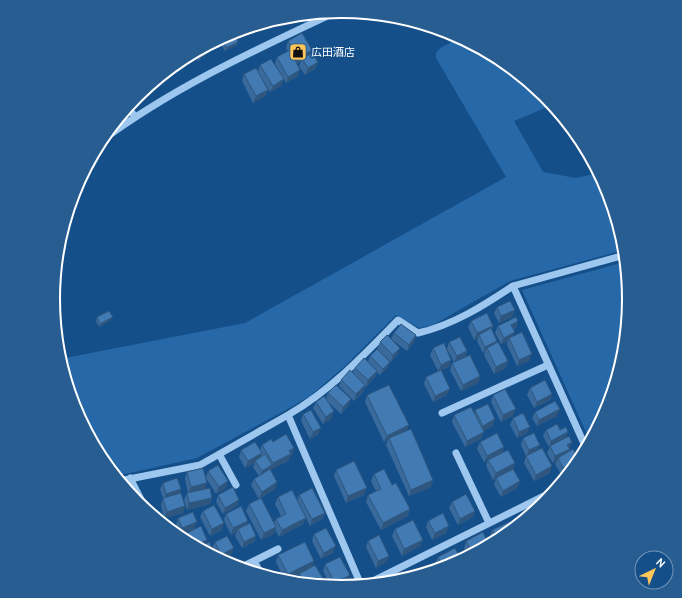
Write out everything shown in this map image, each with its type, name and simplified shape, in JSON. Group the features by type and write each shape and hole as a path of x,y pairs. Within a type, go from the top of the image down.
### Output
{"street":[{"path":"117,129 135,116 231,61 321,19"},
{"path":"131,112 135,116"},
{"path":"126,479 200,464 314,400 350,369 398,320 418,333 436,329 479,309 513,286 619,257"},
{"path":"513,286 583,442"},
{"path":"442,413 548,365"},
{"path":"288,415 359,579"},
{"path":"456,453 489,524"},
{"path":"219,454 236,485"},
{"path":"130,478 138,493"},
{"path":"380,578 540,498"},
{"path":"248,564 278,549"},
{"path":"254,561 257,567"}],"shaded area":[{"path":"454,41 465,47 497,65 540,100 546,107 514,121 543,172 576,178 593,174 601,191 607,209 618,252 510,281 433,325 419,328 396,315 345,366 310,396 286,410 197,458 122,475 107,455 81,407 66,358 245,323 506,177 436,58 436,53 440,48"},
{"path":"620,263 622,299 620,336 617,354 601,407 587,434 522,290"}],"building":[{"path":"302,33 312,50 298,58 288,41"},
{"path":"236,38 238,42 226,48 224,43"},
{"path":"290,50 300,70 288,77 277,57"},
{"path":"312,53 318,62 308,68 302,59"},
{"path":"271,59 284,79 273,86 260,65"},
{"path":"256,68 268,90 256,96 244,74"},
{"path":"510,301 515,310 501,316 497,307"},
{"path":"109,311 113,317 100,324 97,317"},
{"path":"487,313 493,326 477,333 471,321"},
{"path":"516,317 518,321 511,325 515,332 504,338 498,326"},
{"path":"401,324 416,335 409,345 394,333"},
{"path":"491,328 497,341 485,347 479,335"},
{"path":"522,332 532,354 519,360 509,338"},
{"path":"387,335 400,348 393,355 380,342"},
{"path":"460,337 467,351 457,356 449,342"},
{"path":"498,342 508,361 496,367 487,348"},
{"path":"444,343 451,360 441,365 433,348"},
{"path":"377,349 390,362 383,369 370,356"},
{"path":"470,355 480,376 463,385 452,363"},
{"path":"364,358 377,371 368,380 355,368"},
{"path":"350,370 365,385 356,394 341,380"},
{"path":"441,370 450,389 435,396 426,377"},
{"path":"545,380 552,394 537,402 530,388"},
{"path":"336,385 351,399 343,407 328,393"},
{"path":"389,385 409,425 387,436 367,395"},
{"path":"505,389 516,409 503,415 493,395"},
{"path":"324,396 334,411 326,417 316,402"},
{"path":"555,401 560,409 539,420 535,412"},
{"path":"488,404 495,419 483,426 475,410"},
{"path":"471,407 484,432 467,441 454,415"},
{"path":"311,410 321,428 313,432 303,414"},
{"path":"523,413 530,427 519,432 513,418"},
{"path":"557,424 560,430 566,427 568,432 551,441 546,430"},
{"path":"411,429 433,480 411,490 389,438"},
{"path":"497,433 504,447 487,456 480,442"},
{"path":"534,433 540,445 529,450 523,438"},
{"path":"286,434 294,448 289,451 291,454 273,463 262,445 271,439 273,442"},
{"path":"569,436 572,442 567,445 570,449 555,456 550,446"},
{"path":"255,442 262,453 248,461 241,450"},
{"path":"542,448 552,466 536,475 526,456"},
{"path":"573,449 576,454 567,466 563,468 558,458"},
{"path":"508,450 515,463 496,473 488,460"},
{"path":"265,454 272,465 262,471 255,461"},
{"path":"354,461 367,488 348,496 336,470"},
{"path":"218,465 228,481 219,487 208,471"},
{"path":"203,468 207,483 191,487 187,472"},
{"path":"270,469 277,482 262,492 254,479"},
{"path":"384,469 392,485 396,483 410,509 383,523 368,495 381,489 374,474"},
{"path":"513,469 520,481 503,491 496,478"},
{"path":"177,478 181,489 166,494 163,483"},
{"path":"233,487 239,500 225,508 218,495"},
{"path":"210,488 212,498 189,503 187,493"},
{"path":"312,488 325,513 312,519 299,495"},
{"path":"292,490 306,518 282,530 276,519 286,514 278,497"},
{"path":"181,493 185,506 167,512 163,498"},
{"path":"466,494 475,511 460,519 452,502"},
{"path":"261,498 276,527 264,533 249,504"},
{"path":"214,505 224,523 212,529 203,511"},
{"path":"241,506 248,521 233,528 226,514"},
{"path":"193,512 197,522 182,528 178,518"},
{"path":"443,513 449,526 435,533 428,521"},
{"path":"413,520 423,540 404,549 395,529"},
{"path":"509,522 510,524 495,534 492,530"},
{"path":"250,523 256,536 244,542 238,529"},
{"path":"201,526 207,540 201,543 186,534"},
{"path":"326,528 336,546 324,553 314,534"},
{"path":"483,532 486,539 470,548 466,541"},
{"path":"379,535 389,556 378,561 368,541"},
{"path":"227,536 234,548 223,554 220,552 215,542"},
{"path":"209,542 213,549 205,544"},
{"path":"305,542 314,561 288,574 278,555"},
{"path":"455,548 458,554 440,562 438,557"},
{"path":"340,557 350,575 341,580 333,580 325,564"},
{"path":"315,565 323,579 301,578 299,574"}],"place":[{"name":"広田酒店","path":"298,52"}]}
